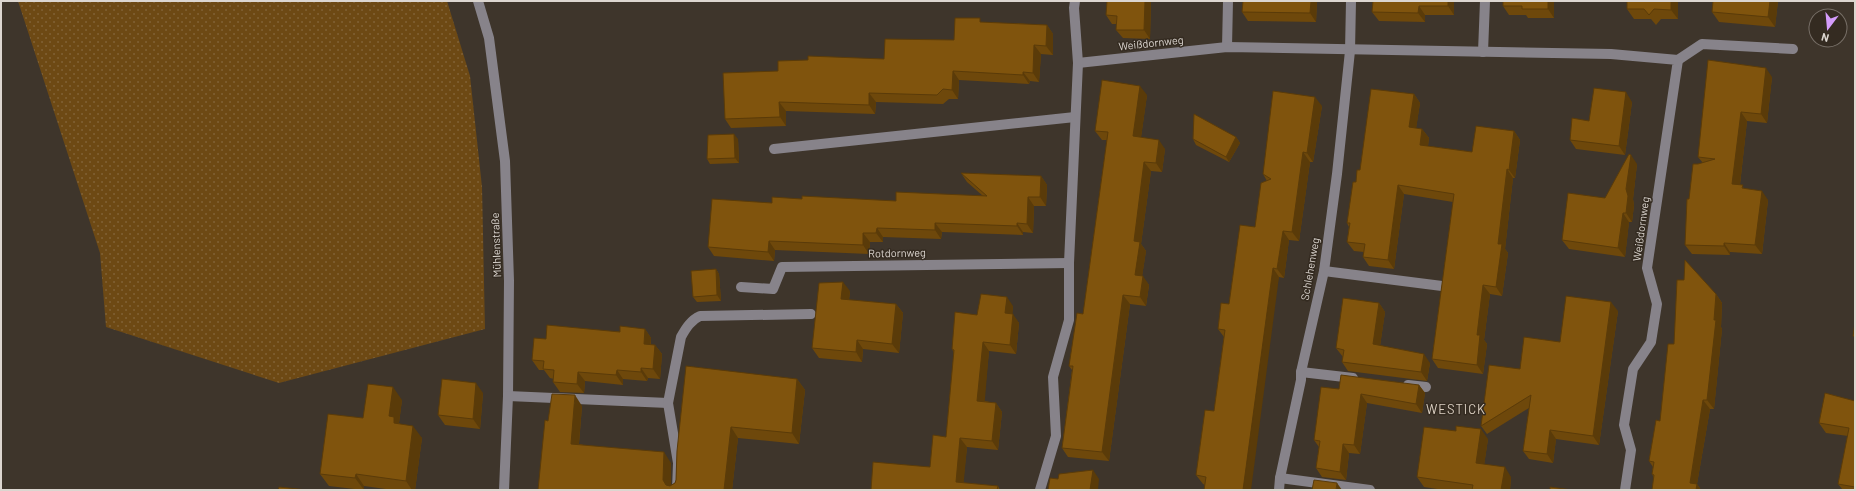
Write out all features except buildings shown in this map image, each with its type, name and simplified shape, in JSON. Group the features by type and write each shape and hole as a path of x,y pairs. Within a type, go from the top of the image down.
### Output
{"street":[{"name":"Mühlenstraße","path":"478,1 489,38 505,161 510,281 508,396 504,490"},
{"path":"1040,490 1056,436 1053,378 1069,320 1069,263 1078,63 1074,8 1075,1"},
{"path":"1227,47 1228,1"},
{"path":"1350,51 1351,1"},
{"path":"1483,52 1485,1"},
{"path":"1678,60 1702,44 1793,49"},
{"name":"Weißdornweg","path":"1078,63 1227,47 1350,51 1611,54 1678,60 1647,268 1657,304 1651,342 1633,369 1624,425 1631,450 1625,490"},
{"name":"Schlehenweg","path":"1279,490 1280,478 1301,380 1301,372 1324,271 1337,174 1350,51"},
{"path":"774,149 1075,117"},
{"name":"Rotdornweg","path":"741,287 774,289 782,267 1069,263"},
{"path":"1324,271 1442,286"},
{"path":"677,490 678,463 668,403 680,336 694,318 700,316 811,314"},
{"path":"1301,372 1363,380"},
{"path":"1394,384 1426,387"},
{"path":"508,396 668,403"},
{"path":"1280,478 1370,490"}],"shaded area":[{"path":"18,1 447,1 470,76 482,187 485,329 279,383 106,327 100,253"}],"district":[{"name":"WESTICK","path":"1456,409"}]}
